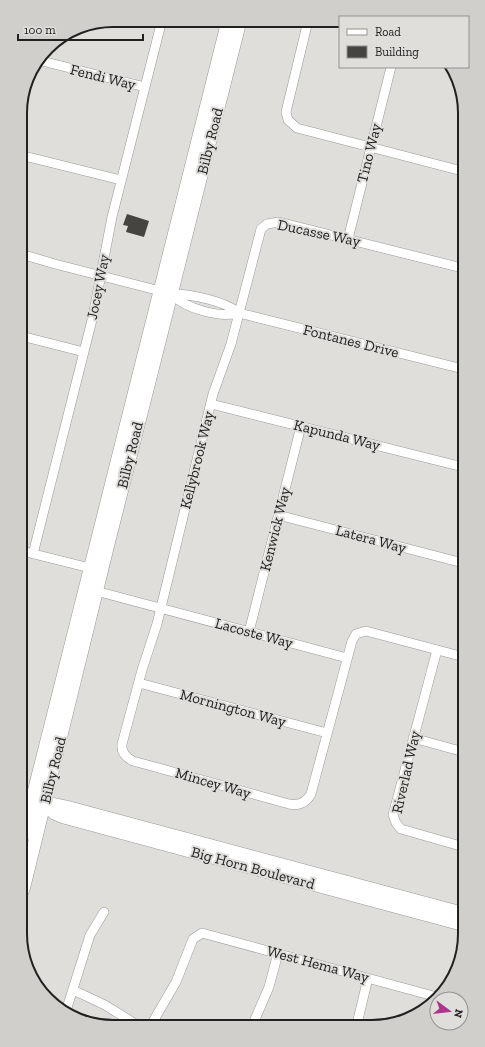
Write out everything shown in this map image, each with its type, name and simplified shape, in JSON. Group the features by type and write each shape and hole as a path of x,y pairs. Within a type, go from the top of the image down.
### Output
{"main road":[{"name":"Bilby Road","path":"27,874 96,591 227,27"},
{"name":"Bilby Road","path":"27,799 238,27"},
{"name":"Big Horn Boulevard","path":"27,799 66,806 458,912"},
{"name":"Big Horn Boulevard","path":"45,803 54,813 64,817 458,923"}],"street":[{"name":"Jocey Way","path":"33,554 84,352 101,276 106,242 160,27"},
{"path":"306,27 286,108 288,120 297,128 458,169"},
{"name":"Fendi Way","path":"45,62 145,87"},
{"name":"Tino Way","path":"348,239 391,68"},
{"path":"27,157 121,180"},
{"name":"Ducasse Way","path":"239,313 259,233 267,224 279,222 458,267"},
{"name":"Fontanes Drive","path":"27,256 101,276 223,304 239,313 458,368"},
{"name":"Kellybrook Way","path":"161,608 211,404 228,354 239,313"},
{"path":"27,338 84,352"},
{"name":"Kapunda Way","path":"211,404 458,466"},
{"name":"Kenwick Way","path":"249,632 301,426"},
{"name":"Latera Way","path":"278,515 458,562"},
{"path":"27,552 90,568"},
{"name":"Lacoste Way","path":"96,591 347,658"},
{"name":"Mincey Way","path":"161,608 138,683 122,744 122,750 126,756 133,761 289,804 300,804 307,800 311,794 347,658 354,637 363,631 458,655"},
{"name":"Riverlad Way","path":"438,650 394,811 396,823 405,830 458,844"},
{"name":"Mornington Way","path":"138,683 327,734"},
{"path":"413,738 458,750"},
{"path":"68,1006 90,935 104,912"},
{"name":"West Hema Way","path":"154,1020 167,999 182,969 193,939 198,934 206,933 429,995"},
{"path":"255,1020 269,987 278,953"},
{"path":"358,1020 368,978"},
{"path":"73,990 105,1005 129,1020"}],"building":[{"path":"127,214 149,221 144,237 126,232 128,226 123,225"}]}
